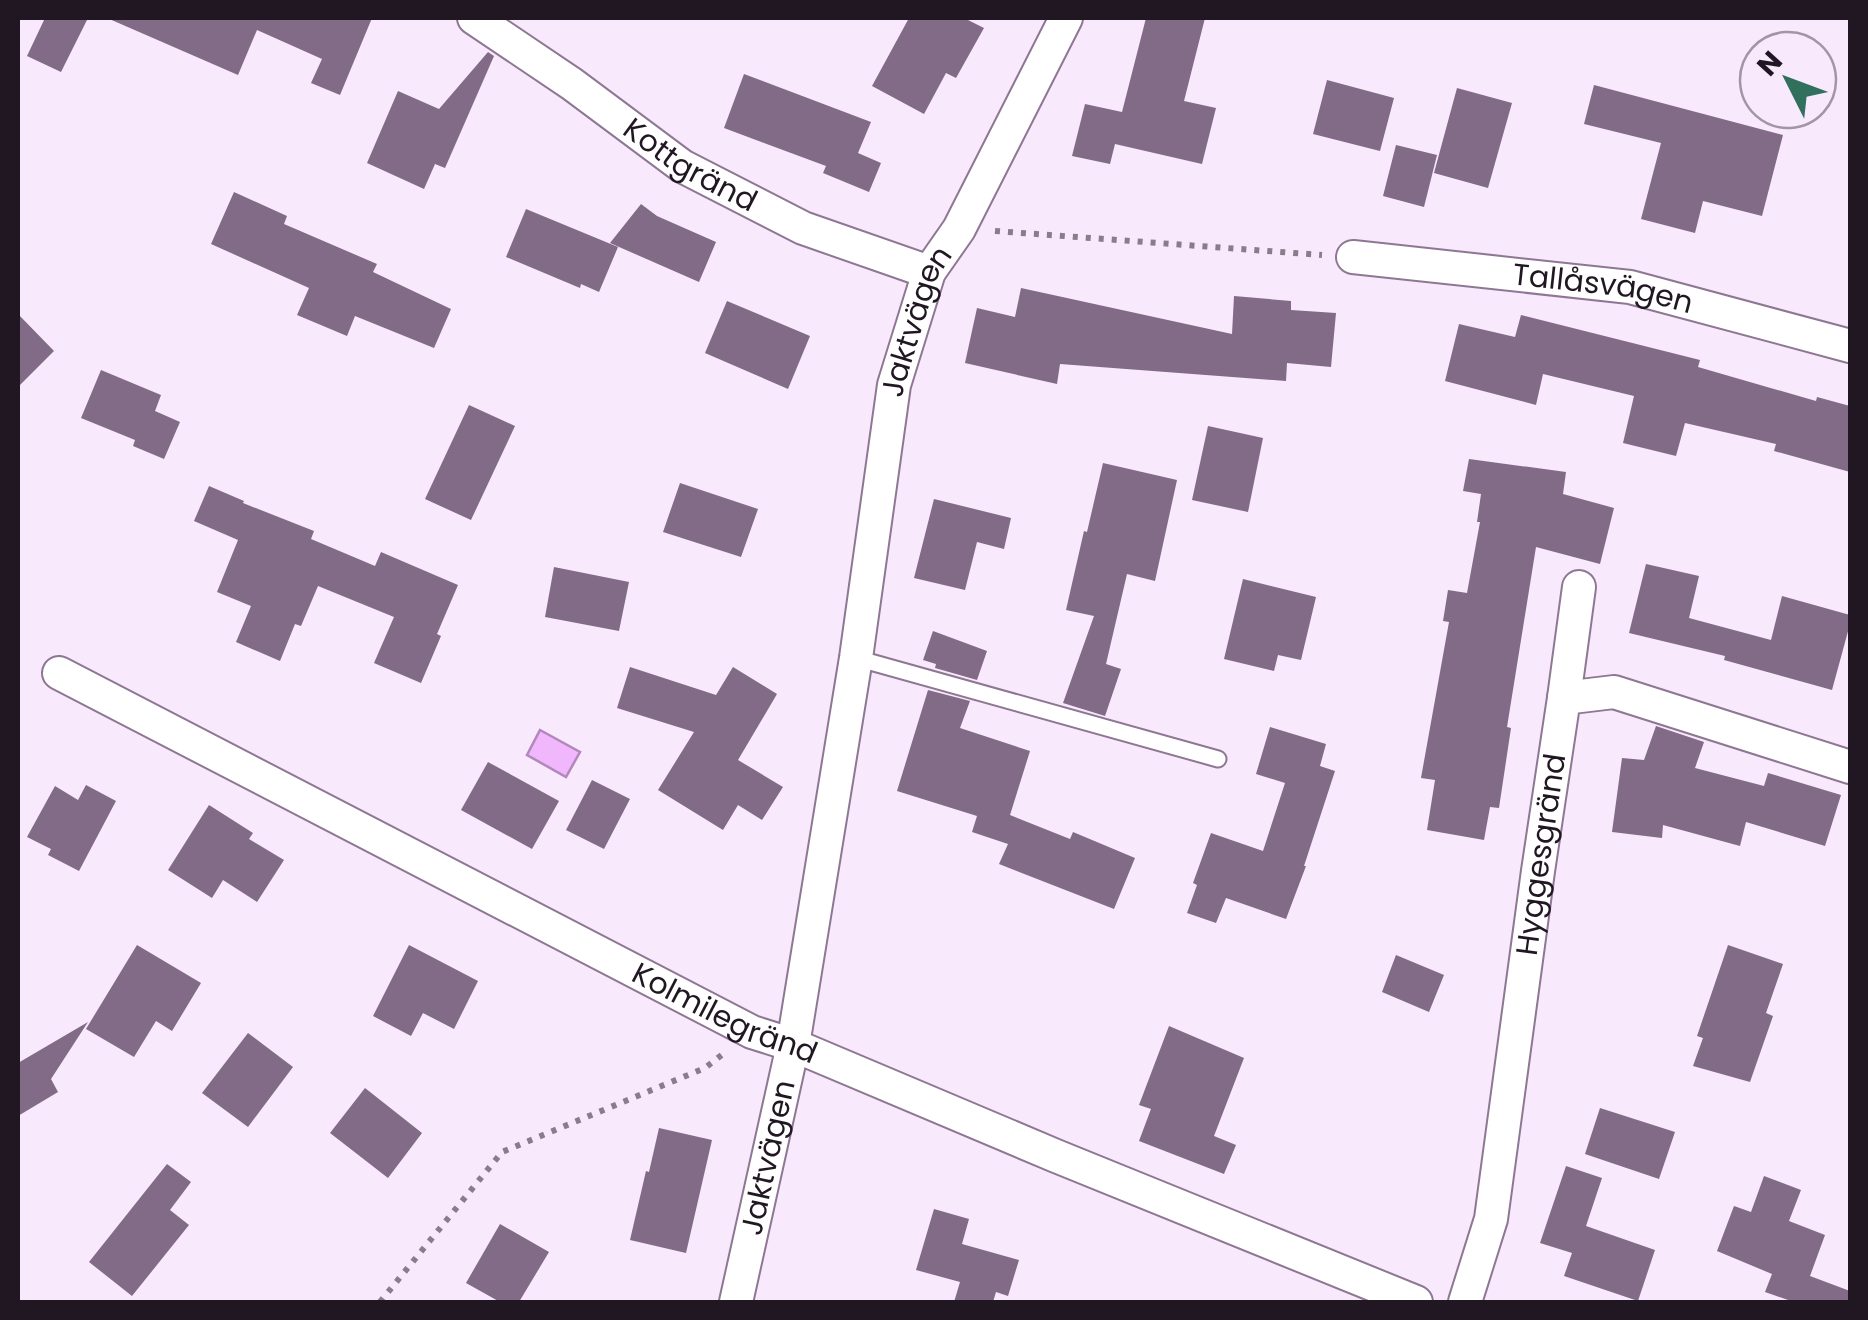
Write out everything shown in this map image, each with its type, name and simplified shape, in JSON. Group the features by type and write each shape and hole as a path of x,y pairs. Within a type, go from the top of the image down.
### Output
{"street":[{"name":"Kottgränd","path":"474,18 572,84 682,166 803,228 928,272"},
{"name":"Jaktvägen","path":"736,1302 793,1045 856,658 894,385 928,272 959,229 1066,18"},
{"name":"Tallåsvägen","path":"1353,257 1630,288 1850,346"},
{"name":"Hyggesgränd","path":"1465,1302 1491,1219 1579,587"},
{"name":"Kolmilegränd","path":"59,673 752,1032 793,1045 1416,1302"},
{"path":"1564,698 1614,692 1850,767"}],"lane":[{"path":"856,658 1218,759"}],"path":[{"path":"959,229 1353,257"},
{"path":"380,1302 502,1152 704,1068 752,1032"}],"shaded area":[{"path":"540,730 580,752 566,777 527,755"}],"building":[{"path":"45,18 88,18 61,72 27,56"},
{"path":"107,18 372,18 340,95 311,83 322,59 257,30 238,75"},
{"path":"909,18 964,18 984,28 956,78 946,73 924,114 872,86"},
{"path":"1146,18 1205,18 1184,101 1216,108 1202,164 1115,144 1110,164 1072,156 1085,104 1122,112"},
{"path":"488,52 494,56 445,168 435,164 424,189 367,163 398,91 439,109"},
{"path":"744,74 871,122 858,153 881,163 869,192 823,173 826,166 724,128"},
{"path":"1327,80 1394,98 1380,151 1313,134"},
{"path":"1594,85 1738,123 1738,130 1783,135 1762,216 1703,201 1695,233 1641,219 1661,143 1584,124"},
{"path":"1457,88 1512,103 1488,188 1434,173"},
{"path":"1396,145 1437,155 1424,207 1383,196"},
{"path":"234,192 287,216 284,224 377,264 373,272 451,309 434,348 355,316 347,336 297,315 309,288 211,244"},
{"path":"641,204 657,216 716,242 699,282 610,243"},
{"path":"526,209 618,247 599,292 506,257"},
{"path":"1021,288 1232,334 1234,296 1291,301 1291,310 1336,313 1331,367 1287,363 1286,381 1060,364 1057,384 965,363 977,308 1015,317"},
{"path":"727,301 810,336 788,389 705,353"},
{"path":"18,314 54,351 18,387"},
{"path":"1521,315 1700,360 1698,367 1816,401 1817,397 1850,406 1850,472 1774,451 1776,444 1685,423 1676,456 1623,443 1634,396 1543,374 1536,405 1445,381 1459,324 1515,337"},
{"path":"101,370 161,395 155,411 180,422 164,459 133,446 135,440 81,418"},
{"path":"469,405 515,426 471,520 425,499"},
{"path":"1208,426 1263,438 1248,512 1192,500"},
{"path":"1469,459 1566,472 1563,494 1614,508 1600,564 1536,547 1507,727 1511,728 1499,808 1490,807 1484,840 1427,830 1435,780 1421,778 1449,622 1443,621 1448,590 1467,593 1480,522 1481,494 1463,491"},
{"path":"1103,463 1177,480 1155,581 1127,574 1106,664 1121,669 1105,716 1063,703 1094,616 1066,610"},
{"path":"680,483 758,509 741,557 663,532"},
{"path":"209,486 314,531 311,539 375,566 381,552 458,585 421,683 374,663 394,617 318,586 301,626 295,624 280,661 236,642 251,606 217,592 238,540 194,521"},
{"path":"934,499 1011,518 1004,549 977,542 965,590 914,578"},
{"path":"1646,564 1699,576 1689,618 1771,640 1782,596 1850,615 1832,690 1724,660 1725,656 1629,633"},
{"path":"554,567 629,582 619,631 545,617"},
{"path":"1243,579 1316,597 1301,660 1278,655 1274,671 1224,659"},
{"path":"933,631 987,651 977,680 935,668 936,664 923,660"},
{"path":"630,667 716,695 733,667 777,694 738,760 783,787 762,820 738,805 723,830 658,790 694,732 617,708"},
{"path":"928,690 970,701 960,728 1030,751 1010,815 1070,839 1073,832 1135,858 1114,909 999,864 1008,844 972,832 977,816 897,791"},
{"path":"1656,726 1704,742 1695,768 1764,786 1768,773 1841,795 1825,846 1746,822 1740,846 1663,825 1662,838 1612,832 1622,758 1644,760"},
{"path":"1270,727 1326,744 1320,766 1335,771 1286,919 1226,898 1216,923 1187,913 1211,833 1263,851 1285,783 1256,774"},
{"path":"488,762 559,801 532,849 461,810"},
{"path":"592,780 630,799 604,849 566,830"},
{"path":"86,785 116,801 79,871 48,855 51,849 27,837 55,786 78,800"},
{"path":"209,805 253,833 249,839 284,860 257,902 223,880 212,898 168,870"},
{"path":"137,945 201,983 172,1031 156,1021 134,1057 86,1029"},
{"path":"409,945 478,981 454,1029 423,1013 411,1036 373,1016"},
{"path":"1728,945 1783,964 1766,1013 1773,1016 1750,1082 1693,1066 1703,1038 1697,1036"},
{"path":"1396,955 1444,975 1429,1012 1382,992"},
{"path":"88,1022 51,1079 58,1092 18,1116 18,1063"},
{"path":"1169,1026 1244,1058 1214,1136 1236,1145 1224,1174 1139,1141 1151,1109 1139,1105"},
{"path":"248,1033 293,1067 248,1127 202,1093"},
{"path":"365,1088 422,1133 388,1178 330,1133"},
{"path":"1600,1108 1675,1132 1659,1179 1585,1154"},
{"path":"659,1128 712,1140 686,1253 630,1240"},
{"path":"167,1164 191,1182 170,1210 189,1225 132,1296 89,1262"},
{"path":"1566,1166 1602,1178 1586,1226 1655,1250 1638,1301 1564,1276 1572,1253 1540,1243"},
{"path":"1764,1176 1801,1190 1789,1221 1825,1235 1810,1276 1850,1291 1850,1302 1794,1302 1765,1292 1772,1274 1717,1251 1734,1206 1751,1212"},
{"path":"934,1209 969,1219 962,1244 1019,1260 1008,1296 996,1292 993,1302 954,1302 960,1282 916,1270"},
{"path":"500,1224 549,1252 519,1302 500,1302 466,1283"}]}
